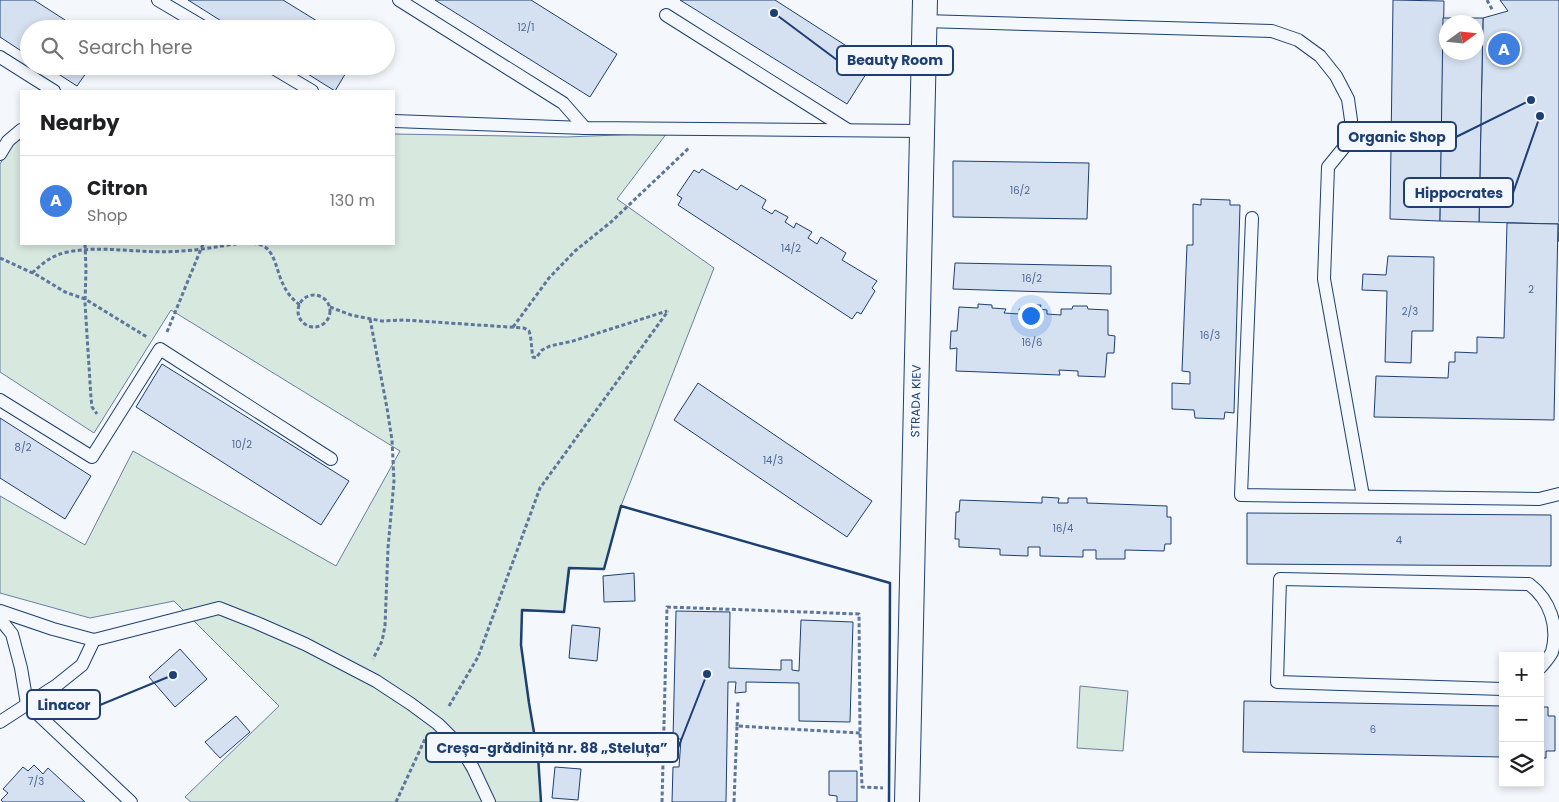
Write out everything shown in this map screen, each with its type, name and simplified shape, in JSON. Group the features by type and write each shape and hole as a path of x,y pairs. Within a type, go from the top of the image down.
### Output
{"street":[{"name":"STRADA KIEV","path":"907,796 924,11"}],"lane":[{"path":"158,0 192,20"},
{"path":"399,0 563,103 585,128"},
{"path":"924,11 1272,31 1298,40 1320,56 1336,76 1348,99 1351,120 1350,140 1328,167 1324,278 1363,496"},
{"path":"666,15 848,130"},
{"path":"0,57 20,70"},
{"path":"29,75 52,90"},
{"path":"285,75 310,90"},
{"path":"395,121 585,128 922,131"},
{"path":"0,154 8,141 20,131"},
{"path":"1252,218 1241,495 1539,499 1559,494"},
{"path":"0,400 92,457 160,349 331,458"},
{"path":"1499,688 1277,682 1280,578 1529,584 1543,597 1555,622 1557,638 1551,653 1544,663"},
{"path":"0,611 53,629 94,640 219,608 257,622 366,675 438,724 459,745 473,768 489,802"},
{"path":"0,619 12,634 21,668 27,704 131,802"},
{"path":"0,722 57,685 82,665 94,640"}],"path":[{"path":"1487,0 1493,11"},
{"path":"513,327 549,278 575,251 611,222 693,144 703,129"},
{"path":"85,245 85,299 92,407 110,428"},
{"path":"0,258 32,273 65,292 85,299 148,338 160,349 202,245"},
{"path":"32,273 48,258 67,252 109,248 148,252 230,245"},
{"path":"258,245 266,248 272,256 288,293 300,305"},
{"path":"316,295 322,297 330,307 328,320 323,325 317,327 304,323 300,318 300,305 303,300 316,295"},
{"path":"330,307 351,315 370,319 524,328 529,331 532,338 533,356 536,358 542,350 550,346 573,341 668,311 540,488 478,657 438,724 428,731 396,802"},
{"path":"366,675 382,641 385,626 388,548 394,481 392,440 370,319"},
{"path":"662,802 667,607 860,614 862,787 907,796"},
{"path":"734,802 738,700"},
{"path":"737,726 860,733"}],"shaded area":[{"path":"667,133 617,199 714,268 621,506 604,569 570,568 564,612 522,611 521,645 538,756 541,802 191,802 185,797 279,706 174,601 90,618 0,593 0,496 85,545 133,451 336,566 400,451 171,310 94,433 0,372 0,164 14,141 20,140 20,245 395,245 395,134 567,137"},
{"path":"1080,686 1128,691 1123,751 1077,748"}],"building":[{"path":"0,0 34,0 65,20 20,20 20,50 0,37"},
{"path":"188,0 283,0 315,20 220,20"},
{"path":"435,0 531,0 617,54 590,97"},
{"path":"680,0 775,0 873,63 847,104"},
{"path":"1393,0 1444,1 1444,15 1439,15 1439,60 1443,60 1440,221 1390,219"},
{"path":"1500,0 1559,0 1559,241 1558,224 1479,222 1484,18 1508,11"},
{"path":"1442,60 1482,60 1479,222 1440,221"},
{"path":"60,75 85,75 77,86"},
{"path":"309,75 345,75 336,90"},
{"path":"953,161 1089,163 1087,219 953,217"},
{"path":"702,169 737,190 741,185 766,200 762,208 772,214 775,210 788,217 785,222 794,228 796,223 812,232 808,238 817,244 821,237 846,253 842,260 877,281 872,288 875,291 861,314 857,312 852,319 678,205 682,198 677,195 694,170 699,173"},
{"path":"1201,199 1230,200 1230,205 1240,205 1234,413 1225,412 1224,419 1195,418 1194,410 1172,409 1172,383 1190,384 1190,372 1182,371 1187,245 1193,245 1193,204 1201,205"},
{"path":"1507,223 1558,224 1554,420 1374,417 1376,376 1448,378 1449,362 1455,362 1455,352 1477,353 1477,337 1504,338"},
{"path":"1388,256 1434,257 1433,331 1412,331 1411,363 1385,362 1387,291 1362,290 1363,274 1386,275"},
{"path":"955,263 1111,266 1111,294 953,289"},
{"path":"978,304 1006,309 1004,313 1020,314 1019,309 1026,309 1026,305 1041,305 1040,309 1047,310 1047,314 1061,315 1061,309 1072,309 1073,306 1087,306 1088,309 1108,310 1108,335 1115,336 1114,353 1107,353 1105,377 1078,376 1078,371 1059,370 1060,375 956,371 957,348 950,349 951,331 957,331 959,307 978,308"},
{"path":"162,364 349,481 321,525 136,407"},
{"path":"698,383 872,501 847,537 674,420"},
{"path":"0,418 91,476 65,519 0,478"},
{"path":"1042,497 1059,498 1058,503 1068,503 1068,498 1087,498 1087,503 1167,506 1167,517 1171,517 1171,544 1165,544 1164,551 1125,550 1125,559 1096,559 1096,550 1083,550 1083,557 1040,556 1040,547 1028,547 1028,556 1000,555 1000,549 959,547 959,539 955,539 956,512 959,512 960,500 1042,503"},
{"path":"1247,513 1551,515 1551,566 1247,564"},
{"path":"634,573 635,601 604,602 603,576"},
{"path":"676,611 730,612 729,668 781,670 781,660 792,660 792,670 799,671 801,620 853,622 850,722 799,721 799,683 746,682 746,692 735,693 736,682 728,682 726,802 672,802 673,767 679,767 681,739 673,739"},
{"path":"572,625 600,628 597,661 569,658"},
{"path":"180,649 207,679 175,707 149,677"},
{"path":"1244,701 1499,706 1499,757 1243,752"},
{"path":"1544,707 1548,707 1548,716 1555,716 1555,751 1546,751 1546,758 1544,758"},
{"path":"236,716 250,732 220,758 205,742"},
{"path":"34,765 43,774 48,768 85,802 3,802 1,800 8,793 3,789 23,767 28,771"},
{"path":"555,767 581,769 578,800 552,798"},
{"path":"829,771 857,771 857,802 837,802 837,796 829,795"}],"wall":[{"path":"541,802 538,756 521,645 522,610 564,612 569,568 604,569 621,506 890,583 889,802"}],"place":[{"name":"Beauty Room","path":"774,13"},
{"name":"Citron","path":"1504,49"},
{"name":"Organic Shop","path":"1531,100"},
{"name":"Hippocrates","path":"1540,116"},
{"name":"Creșa-grădiniță nr. 88 „Steluța”","path":"707,674"},
{"name":"Linacor","path":"173,675"}]}
